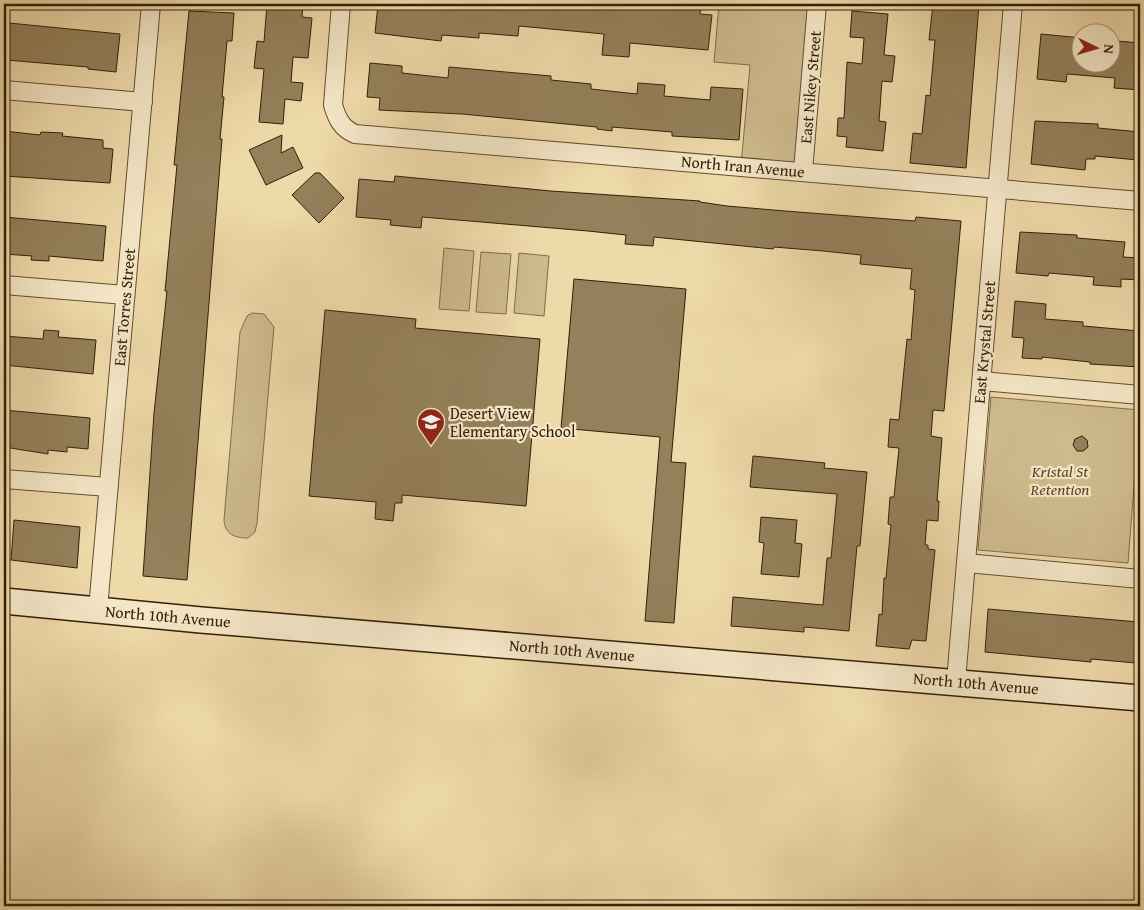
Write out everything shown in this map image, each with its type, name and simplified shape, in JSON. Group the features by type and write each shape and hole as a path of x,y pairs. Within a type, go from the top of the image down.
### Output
{"main road":[{"name":"North 10th Avenue","path":"4,601 1140,698"}],"street":[{"name":"East Torres Street","path":"98,609 151,4"},
{"name":"North Iran Avenue","path":"341,4 333,105 337,119 347,130 374,136 1140,201"},
{"name":"East Nikey Street","path":"803,171 817,4"},
{"name":"East Krystal Street","path":"956,681 982,381 996,188 1013,4"},
{"path":"4,90 143,102"},
{"path":"4,284 125,295"},
{"path":"982,381 1140,394"},
{"path":"4,478 108,487"},
{"path":"966,563 1140,579"}],"green space":[{"path":"719,4 817,4 803,171 741,166 750,65 714,62"},
{"path":"444,248 474,251 469,311 439,309"},
{"path":"481,252 511,254 506,314 476,312"},
{"path":"519,253 549,256 544,316 514,313"},
{"path":"252,313 264,314 274,327 257,523 255,532 248,538 238,537 228,532 224,520 240,332 247,316"},
{"name":"Kristal St Retention","path":"991,397 1140,410 1128,563 978,550"}],"building":[{"path":"267,4 303,4 302,17 312,18 308,58 293,57 291,82 303,83 301,101 285,99 283,124 259,122 264,69 254,68 257,41 264,42"},
{"path":"378,4 644,4 681,7 682,4 701,4 700,14 712,15 708,50 630,43 629,57 602,55 604,34 519,26 518,36 479,33 479,38 442,35 441,41 375,33"},
{"path":"933,4 979,4 966,168 910,163 913,133 922,134 926,95 930,96 935,40 929,40"},
{"path":"189,11 234,13 232,41 227,41 222,97 224,97 220,139 222,139 187,580 143,576 154,413 167,291 165,291 177,165 174,165"},
{"path":"852,11 888,14 884,55 895,56 892,82 882,81 879,121 886,122 883,151 846,147 847,137 837,136 838,118 844,118 847,62 862,64 864,38 850,37"},
{"path":"9,23 120,34 116,72 88,69 88,67 6,60"},
{"path":"1041,34 1072,37 1072,72 1122,72 1122,41 1140,43 1140,90 1114,88 1115,78 1067,74 1066,82 1037,79"},
{"path":"370,63 402,66 402,73 448,78 449,67 551,76 551,80 591,84 591,89 637,94 638,83 665,85 664,96 710,100 711,87 743,89 739,140 672,136 672,132 612,127 612,131 597,129 597,127 462,114 379,110 380,98 367,97"},
{"path":"1035,121 1098,124 1098,128 1140,132 1138,160 1095,156 1095,159 1086,159 1085,170 1031,164"},
{"path":"4,131 40,135 41,132 63,133 62,136 103,140 103,148 113,149 110,183 4,176"},
{"path":"282,135 281,153 293,147 303,168 266,185 249,150"},
{"path":"315,173 320,173 344,198 319,223 292,195"},
{"path":"395,176 551,191 700,201 727,206 785,211 915,221 916,217 961,221 944,411 933,410 931,436 942,438 937,501 939,501 938,521 927,520 925,545 928,545 928,549 935,550 926,641 912,640 909,649 876,646 879,614 882,615 884,578 886,578 891,525 888,524 890,497 894,497 899,448 888,447 890,419 899,420 907,339 911,340 915,290 910,289 912,269 860,264 861,255 823,251 774,247 773,249 654,237 653,246 625,244 626,235 588,231 422,217 421,228 390,225 391,220 356,217 359,179 394,182"},
{"path":"4,217 106,226 103,261 49,256 49,261 31,260 32,256 4,254"},
{"path":"1020,232 1077,235 1077,238 1125,242 1123,257 1140,258 1140,280 1121,279 1121,287 1093,285 1094,277 1049,273 1048,276 1016,273"},
{"path":"574,279 686,289 671,462 686,463 674,623 645,621 660,437 561,428"},
{"path":"1015,301 1046,304 1045,319 1083,322 1083,326 1140,331 1140,367 1090,364 1090,362 1042,357 1042,359 1022,358 1024,338 1012,337"},
{"path":"325,310 416,319 415,328 540,339 526,506 402,495 402,503 395,503 393,521 375,519 376,502 309,496"},
{"path":"44,330 59,331 58,337 96,340 93,374 4,365 4,336 43,339"},
{"path":"4,410 90,418 88,449 67,447 67,452 48,450 48,454 4,447"},
{"path":"1082,436 1087,440 1088,447 1083,451 1077,451 1073,445 1075,439"},
{"path":"753,456 825,463 824,468 867,472 860,546 857,546 849,631 804,627 804,632 731,626 733,597 823,605 827,558 831,558 837,494 750,487"},
{"path":"761,517 797,520 795,543 802,544 799,577 761,574 764,543 759,542"},
{"path":"14,520 80,527 77,568 11,560"},
{"path":"988,609 1139,622 1136,663 1091,659 1091,662 985,652"}],"place":[{"name":"Desert View Elementary School","path":"431,446"}]}
